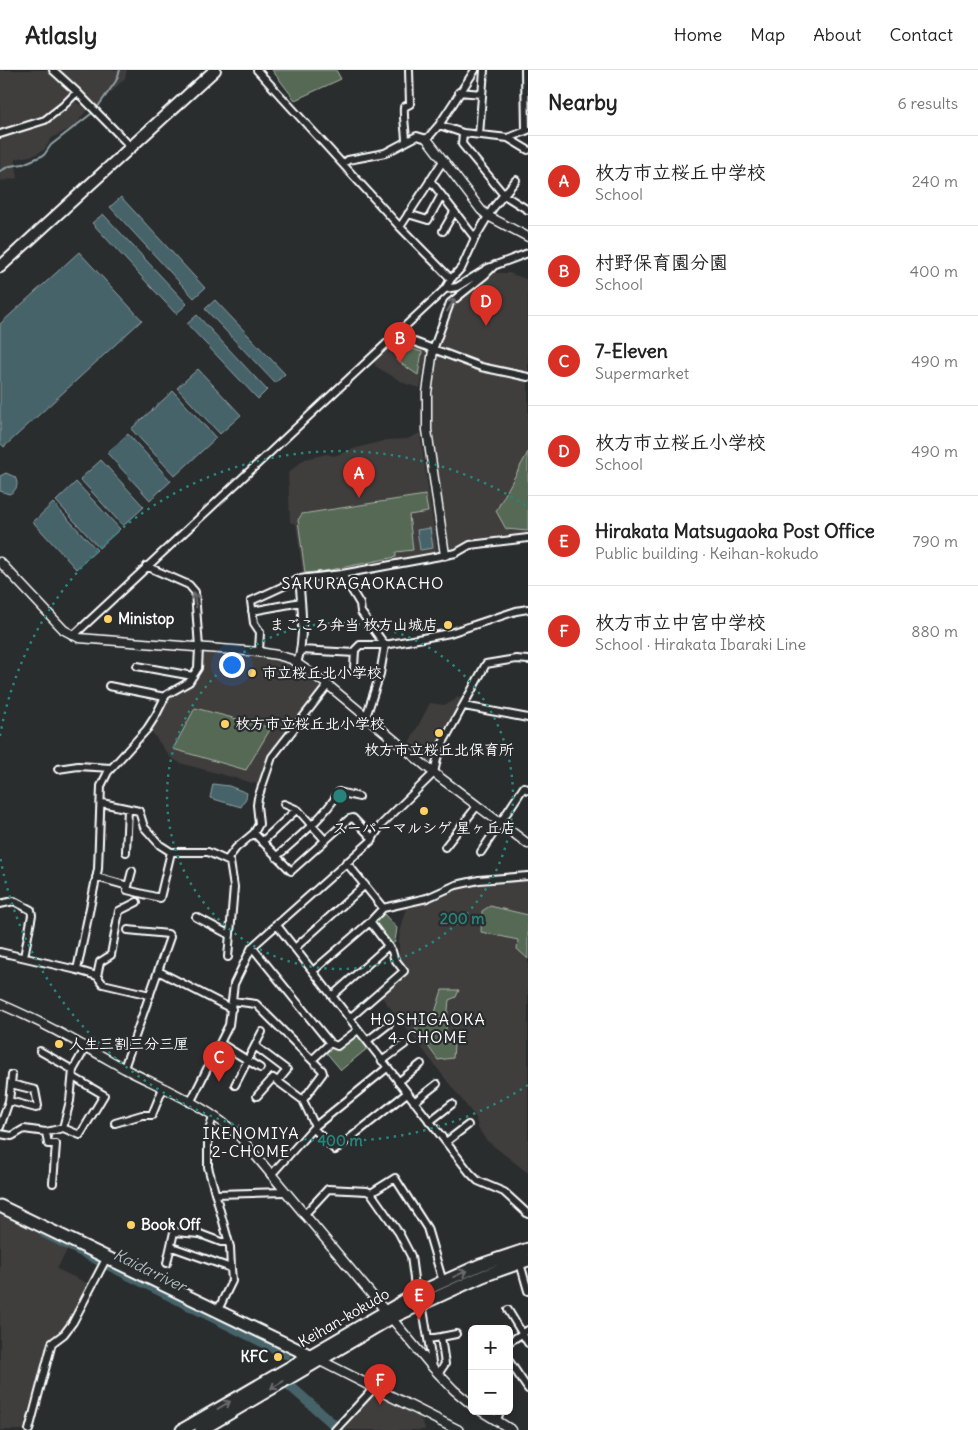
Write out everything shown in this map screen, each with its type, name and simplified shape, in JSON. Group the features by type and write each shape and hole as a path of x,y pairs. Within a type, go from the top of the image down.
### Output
{"highway":[{"path":"0,1206 106,1259 314,1358"},
{"name":"Keihan-kokudo","path":"182,1430 419,1299 443,1282 480,1265 528,1248"},
{"name":"Keihan-kokudo","path":"419,1299 524,1261"},
{"name":"Keihan-kokudo","path":"201,1430 314,1358"}],"main road":[{"path":"0,267 215,70"},
{"path":"314,1358 458,1430"}],"street":[{"path":"53,70 130,146"},
{"path":"257,70 400,227 451,279"},
{"path":"406,142 406,128 403,124 404,107 410,104 409,70"},
{"path":"427,139 439,126 459,92 475,70"},
{"path":"479,135 484,70"},
{"path":"508,138 527,130 525,70"},
{"path":"0,134 45,120 77,92"},
{"path":"459,92 482,94"},
{"path":"439,126 463,133 508,138 528,150"},
{"path":"463,133 462,144 504,195 528,210"},
{"path":"344,164 348,160 385,153 417,136 427,139 481,210 488,216 528,237"},
{"path":"400,227 443,161"},
{"path":"430,180 475,238"},
{"path":"73,636 445,289 462,267 475,238 488,216 516,180"},
{"path":"408,214 428,220 441,196"},
{"path":"443,231 454,212"},
{"path":"445,289 457,287 488,268 528,253"},
{"path":"445,555 427,430 427,394 433,350 450,303 495,265"},
{"path":"396,336 481,367 528,376"},
{"path":"259,652 260,632 254,623 251,601 299,579 342,574 445,555 470,545 528,538"},
{"path":"0,562 64,630 73,636 259,652 277,654 291,659 328,685 434,773 528,844"},
{"path":"77,970 96,877 102,802 101,786 111,768 147,729 166,695 189,682 198,668 199,648 194,592 188,585 146,566"},
{"path":"342,574 360,604 361,612 385,645 380,674 366,717"},
{"path":"297,664 301,650 299,579"},
{"path":"252,611 301,602"},
{"path":"354,668 355,650 360,645 385,645 450,633 516,611 528,609"},
{"path":"301,650 355,653"},
{"path":"190,1103 229,1025 234,984 252,946 373,839 381,825 434,773 439,750 486,664 516,659 528,660"},
{"path":"137,666 193,676"},
{"path":"227,860 236,848 254,833 260,824 257,805 258,798 272,757 328,685"},
{"path":"109,686 165,698"},
{"path":"464,706 528,718"},
{"path":"58,769 78,766 111,768"},
{"path":"482,852 524,787 528,790"},
{"path":"276,857 312,826 330,806 339,792 359,797"},
{"path":"102,802 138,812 144,828 160,845 170,852 208,852 230,862 234,888 228,957"},
{"path":"284,804 296,810 325,840"},
{"path":"445,847 477,806"},
{"path":"126,852 128,809"},
{"path":"262,842 296,810"},
{"path":"254,833 291,871 349,819 353,818 373,839"},
{"path":"132,871 127,890 160,898 170,852"},
{"path":"346,862 383,908"},
{"path":"313,971 370,922 383,908 427,898 456,885 479,880 528,876"},
{"path":"96,877 128,886"},
{"path":"295,948 364,885"},
{"path":"0,904 14,901 31,910 32,915 24,957"},
{"path":"97,976 100,962 111,955 119,911 137,902"},
{"path":"196,918 230,935"},
{"path":"350,1018 404,971 394,958 392,951 370,922"},
{"path":"276,924 429,1122 478,1181 504,1192 528,1214"},
{"path":"124,1068 170,937 168,934 128,930"},
{"path":"252,946 330,1043 337,1046 358,1030"},
{"path":"332,996 388,946"},
{"path":"0,952 77,970 97,976 103,984 150,995"},
{"path":"158,971 232,1008"},
{"path":"233,1001 256,1004 312,1060 322,1073 303,1100"},
{"path":"0,1004 26,1015 163,1088 213,1116 240,1137 435,1371 468,1402"},
{"path":"367,1041 389,1024"},
{"path":"235,1085 262,1032"},
{"path":"220,1043 260,1068"},
{"path":"312,1060 330,1043"},
{"path":"382,1061 405,1044"},
{"path":"256,1046 287,1070 278,1081"},
{"path":"63,1128 70,1101 73,1073 86,1047"},
{"path":"0,1134 12,1136 24,1129 46,1132 63,1128 80,1135 104,1095 40,1050"},
{"path":"398,1082 420,1064"},
{"path":"271,1175 314,1127 387,1068"},
{"path":"0,1127 9,1101 12,1075"},
{"path":"257,1096 273,1078 278,1081 303,1100 314,1127 335,1150 407,1093"},
{"path":"9,1101 36,1108 38,1106 35,1090 12,1084"},
{"path":"414,1102 437,1084"},
{"path":"115,1123 142,1115 152,1115 163,1088"},
{"path":"429,1122 452,1104"},
{"path":"213,1116 208,1134 208,1166 228,1242 232,1268 232,1281 217,1312"},
{"path":"446,1142 468,1125"},
{"path":"46,1132 48,1144 56,1144 53,1183"},
{"path":"371,1193 395,1178 427,1228 443,1282"},
{"path":"304,1215 328,1189 367,1191 371,1193 399,1233 411,1256 435,1371"},
{"path":"216,1194 285,1192"},
{"path":"167,1263 174,1232 200,1234 228,1242"},
{"path":"172,1247 232,1268"},
{"path":"29,1430 52,1342 64,1334 73,1322 106,1259"},
{"path":"524,1261 528,1291"},
{"path":"508,1310 528,1343"},
{"path":"513,1340 528,1330"},
{"path":"428,1339 456,1334"},
{"path":"435,1371 445,1364 441,1337"},
{"path":"513,1372 528,1389"},
{"path":"335,1430 374,1388"},
{"path":"488,1415 512,1430"},
{"path":"497,1421 499,1415"}],"shaded area":[{"path":"0,70 49,70 65,85 76,102 87,110 71,131 69,129 52,138 44,150 34,155 15,159 18,178 0,181"},
{"path":"60,70 127,70 125,78 97,106"},
{"path":"492,273 509,273 528,280 528,373 483,363 437,346 452,306"},
{"path":"396,340 428,350 420,388 406,384 375,366 375,360"},
{"path":"438,355 480,370 528,380 528,535 470,543 456,550 449,550 432,427 431,394 436,357"},
{"path":"420,433 437,550 434,554 330,573 303,575 296,524 290,522 288,473 305,459 327,454 334,456 387,440 407,439"},
{"name":"枚方市立桜丘北小学校","path":"203,652 273,658 283,661 322,688 270,756 262,779 257,784 180,763 170,757 151,731 174,693 187,686 202,668"},
{"path":"457,697 464,700 429,762 408,745 430,703 444,705 454,701"},
{"path":"528,878 528,1173 486,1140 478,1128 476,1118 381,996 408,973 399,959 399,937 407,906 429,900 456,887 476,882"},
{"path":"0,1214 68,1248 57,1269 89,1284 60,1334 47,1344 38,1388 30,1404 24,1430 0,1430"},
{"path":"374,1394 419,1416 425,1428 424,1430 343,1430"}],"green space":[{"path":"272,70 336,70 341,79 295,100"},
{"path":"404,346 422,352 418,375 396,360"},
{"path":"528,452 528,531 506,529 496,511"},
{"path":"425,495 428,512 409,515 413,550 396,552 396,557 305,573 298,520 302,514"},
{"path":"195,708 271,728 246,770 173,749"},
{"path":"490,906 528,915 528,959 517,949 518,940 481,932 482,911"},
{"path":"384,914 397,928 395,942 392,944 376,927 375,921"},
{"path":"442,990 459,990 456,997 449,1000 445,1040 454,1045 453,1058 438,1060 415,1028 421,1017 433,1019"},
{"path":"357,1035 361,1036 369,1047 341,1070 325,1051 330,1046 333,1046 338,1051"}],"water":[{"path":"121,197 205,288 194,298 110,207"},
{"path":"103,214 187,304 176,314 92,223"},
{"path":"79,252 142,320 4,447 0,443 0,324"},
{"path":"215,300 285,374 275,383 205,309"},
{"path":"197,315 267,390 258,399 187,324"},
{"path":"198,369 241,415 220,434 177,388"},
{"path":"173,391 216,438 175,476 131,429"},
{"path":"128,434 171,481 150,500 107,453"},
{"path":"101,460 144,507 123,526 80,479"},
{"path":"6,473 15,477 17,482 15,489 9,494 0,491 0,476"},
{"path":"76,482 120,529 99,548 56,501"},
{"path":"53,503 97,550 76,569 33,522"},
{"path":"430,528 433,548 420,550 417,530"},
{"path":"213,784 229,786 247,793 241,807 210,798"}],"waterway":[{"path":"97,108 116,81 120,70"},
{"path":"0,171 44,155 51,145 91,114"},
{"name":"Kaida river","path":"44,1233 286,1354"},
{"name":"Kaida river","path":"289,1385 340,1430"}],"place":[{"name":"枚方市立桜丘小学校","path":"486,326"},
{"name":"村野保育園分園","path":"400,363"},
{"name":"枚方市立桜丘中学校","path":"359,498"},
{"name":"Ministop","path":"108,619"},
{"name":"まごころ弁当 枚方山城店","path":"448,625"},
{"name":"市立桜丘北小学校","path":"252,673"},
{"name":"枚方市立桜丘北小学校","path":"225,724"},
{"name":"枚方市立桜丘北保育所","path":"439,733"},
{"name":"スーパーマルシゲ 星ヶ丘店","path":"424,811"},
{"name":"人生三割三分三厘","path":"59,1044"},
{"name":"7-Eleven","path":"219,1082"},
{"name":"Book Off","path":"131,1225"},
{"name":"Hirakata Matsugaoka Post Office","path":"419,1320"},
{"name":"KFC","path":"278,1357"},
{"name":"枚方市立中宮中学校","path":"380,1405"}],"district":[{"name":"SAKURAGAOKACHO","path":"363,583"},
{"name":"HOSHIGAOKA 4-CHOME","path":"428,1028"},
{"name":"IKENOMIYA 2-CHOME","path":"251,1142"}]}
